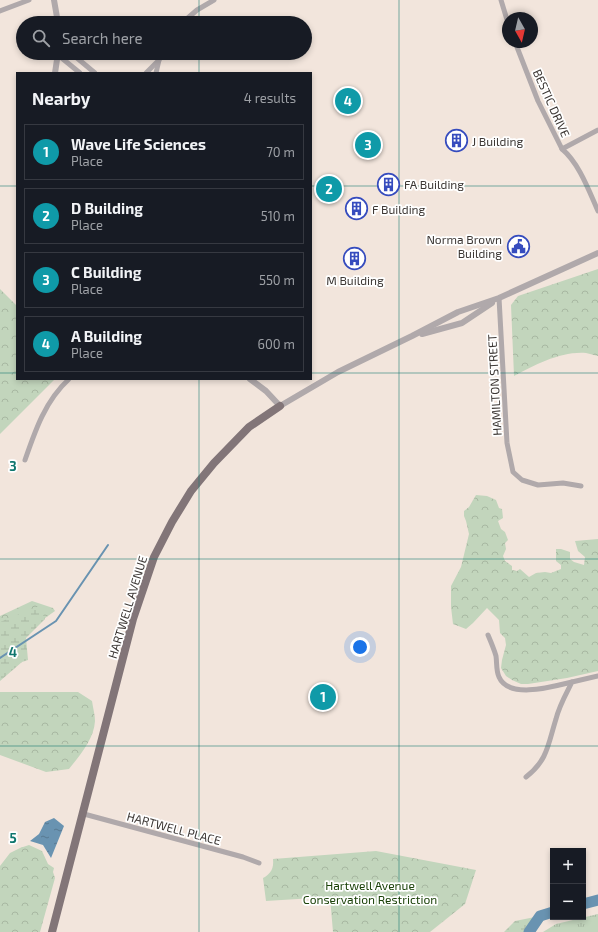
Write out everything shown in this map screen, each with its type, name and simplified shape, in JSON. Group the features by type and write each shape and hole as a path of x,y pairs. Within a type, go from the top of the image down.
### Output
{"main road":[{"name":"HARTWELL AVENUE","path":"52,932 84,814 133,619 154,557 172,522 191,492 214,464 249,428 280,406"}],"street":[{"path":"0,11 29,0"},
{"path":"54,0 57,16"},
{"path":"190,16 214,0"},
{"path":"501,0 505,12"},
{"name":"BESTIC DRIVE","path":"517,48 538,101 562,149 580,174 598,211"},
{"path":"55,72 57,60"},
{"path":"65,60 79,72"},
{"path":"79,60 94,72"},
{"path":"147,72 159,60"},
{"path":"156,72 159,60"},
{"path":"562,149 598,130"},
{"path":"500,298 598,253"},
{"name":"HARTWELL AVENUE","path":"280,406 338,372 458,312 500,298"},
{"name":"HARTWELL AVENUE","path":"412,336 462,323 500,298"},
{"name":"HAMILTON STREET","path":"500,298 507,443 513,472 522,480 538,485 563,483 582,486"},
{"path":"25,460 44,410 60,387 68,380"},
{"path":"251,380 266,391 280,406"},
{"path":"488,635 496,654 500,679 509,687 526,691 549,688 598,676"},
{"path":"526,777 536,770 548,749 556,717 572,682"},
{"name":"HARTWELL PLACE","path":"84,814 259,863"}],"green space":[{"path":"598,269 598,356 586,353 577,353 558,356 514,376 511,305 518,296"},
{"path":"0,289 16,305 16,380 54,380 0,434"},
{"path":"476,495 487,496 496,500 499,508 502,509 503,518 498,521 508,540 505,543 506,549 503,556 505,561 512,566 512,570 517,571 520,569 529,577 536,573 551,573 561,569 561,565 556,561 556,549 570,552 570,559 584,565 585,557 578,551 575,541 598,539 598,671 567,678 521,684 506,676 501,668 506,645 505,638 500,633 499,620 487,608 466,629 453,624 451,586 461,567 469,534 464,511 469,507"},
{"path":"32,601 53,608 55,611 0,650 0,616"},
{"path":"39,606 45,619 26,638 28,660 22,662 0,681 0,622"},
{"path":"0,692 78,692 92,701 95,721 92,734 86,746 69,769 46,772 0,755"},
{"path":"29,845 42,851 48,864 54,868 53,872 55,878 40,932 0,932 0,866 10,853"},
{"name":"Hartwell Avenue Conservation Restriction","path":"376,851 476,870 465,904 430,932 333,932 330,897 266,901 263,878 268,875 271,870 273,859"},
{"path":"550,914 532,932 504,932 515,921"},
{"path":"598,914 598,932 543,932 556,924 573,920 586,920 586,917"}],"water":[{"path":"54,818 64,826 51,858 43,845 30,841 39,834 45,822"}],"waterway":[{"path":"0,658 56,621 108,545"},
{"path":"586,903 598,900"},
{"path":"529,932 540,916 550,913"}],"place":[{"name":"A Building","path":"348,101"},
{"name":"J Building","path":"456,141"},
{"name":"C Building","path":"368,145"},
{"name":"FA Building","path":"389,184"},
{"name":"D Building","path":"329,189"},
{"name":"F Building","path":"356,209"},
{"name":"Norma Brown Building","path":"518,246"},
{"name":"M Building","path":"355,259"},
{"name":"Wave Life Sciences","path":"323,697"}]}
